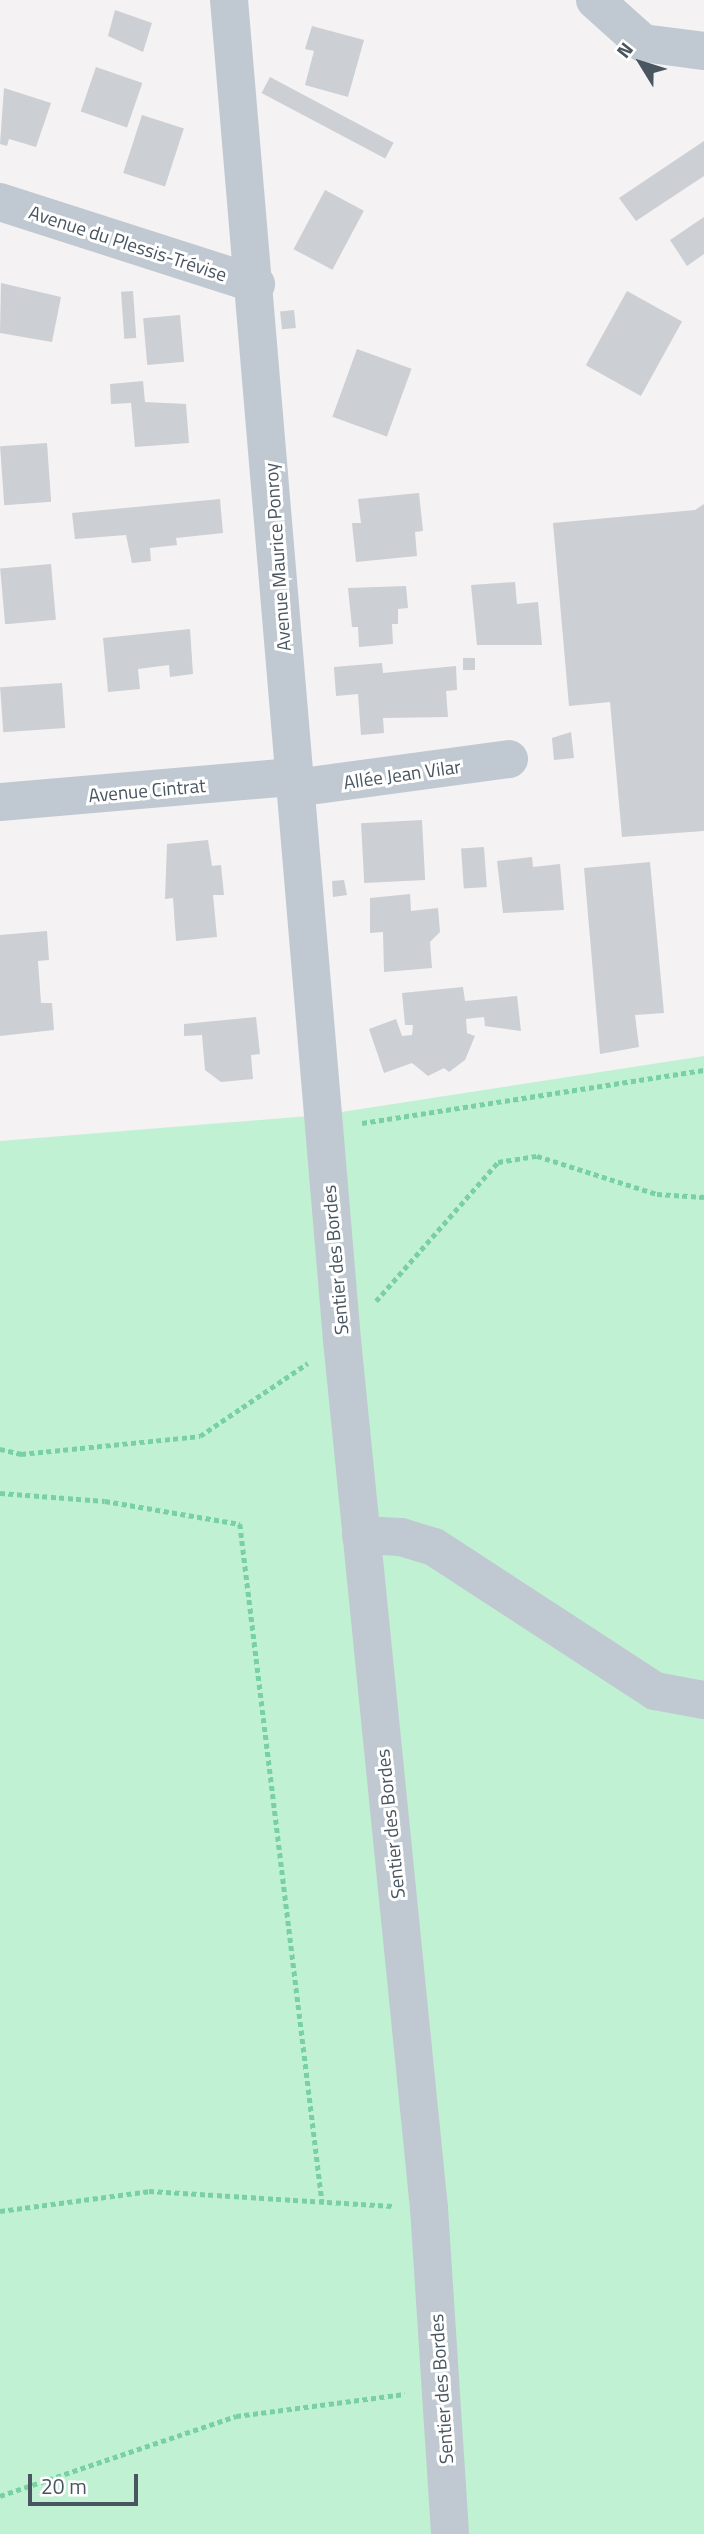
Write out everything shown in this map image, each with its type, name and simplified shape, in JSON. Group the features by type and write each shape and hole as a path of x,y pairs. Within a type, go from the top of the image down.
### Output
{"street":[{"name":"Avenue Maurice Ponroy","path":"229,0 256,284 323,1122"},
{"path":"595,0 643,43 704,51"},
{"name":"Avenue du Plessis-Trévise","path":"0,202 256,284"},
{"name":"Allée Jean Vilar","path":"294,783 509,759"},
{"name":"Avenue Cintrat","path":"0,802 294,783"},
{"name":"Sentier des Bordes","path":"323,1122 361,1535 429,2208 450,2534"},
{"path":"361,1535 401,1537 434,1547 655,1691 704,1700"}],"path":[{"path":"323,1122 704,1070"},
{"path":"0,1449 21,1454 200,1436 342,1340 498,1162 537,1156 657,1194 704,1197"},
{"path":"0,1493 105,1501 240,1524 321,2201"},
{"path":"0,2211 149,2191 429,2208"},
{"path":"0,2496 236,2416 441,2389"}],"green space":[{"path":"704,1056 704,2534 0,2534 0,1141 322,1115"}],"building":[{"path":"115,10 152,23 143,52 108,36"},
{"path":"312,26 364,40 348,97 305,85 314,51 305,49"},
{"path":"96,67 142,83 127,127 81,111"},
{"path":"270,77 394,143 385,159 262,93"},
{"path":"4,88 51,103 36,147 9,139 7,146 0,144"},
{"path":"142,115 184,129 165,187 123,173"},
{"path":"704,141 704,176 636,221 619,198"},
{"path":"325,190 364,211 332,270 294,249"},
{"path":"704,217 704,254 687,266 670,240"},
{"path":"1,283 61,297 52,342 0,333"},
{"path":"133,291 136,338 124,339 121,292"},
{"path":"627,291 682,322 641,396 586,365"},
{"path":"294,310 296,328 282,329 280,311"},
{"path":"180,315 184,362 147,365 143,318"},
{"path":"357,349 412,369 387,436 332,417"},
{"path":"143,381 145,402 186,404 189,443 135,447 131,403 111,404 110,384"},
{"path":"47,443 51,502 4,505 0,446"},
{"path":"419,493 423,531 415,532 417,556 356,562 352,523 361,523 358,499"},
{"path":"220,499 223,533 176,538 177,545 150,548 151,561 132,563 126,535 75,539 72,513"},
{"path":"704,504 704,831 622,837 610,702 569,706 553,523 695,510"},
{"path":"51,564 56,620 5,624 0,568"},
{"path":"515,582 517,604 538,602 542,645 477,645 471,585"},
{"path":"406,586 408,608 398,609 398,624 392,624 393,644 359,647 358,627 352,627 348,588"},
{"path":"190,629 193,674 170,677 169,665 138,669 140,689 108,692 103,638"},
{"path":"463,658 475,658 475,670 463,670"},
{"path":"382,663 383,673 456,666 457,690 446,691 448,717 383,718 384,733 361,735 358,694 336,696 334,667"},
{"path":"62,683 65,728 3,732 0,687"},
{"path":"571,732 574,758 554,760 552,738"},
{"path":"422,820 425,880 364,883 361,823"},
{"path":"208,840 212,866 221,865 224,895 213,895 217,937 176,941 173,898 165,899 167,844"},
{"path":"484,847 487,887 464,889 461,849"},
{"path":"532,857 533,867 560,864 564,910 503,913 497,861"},
{"path":"650,862 664,1013 635,1015 639,1047 600,1054 584,868"},
{"path":"344,880 347,895 333,897 332,881"},
{"path":"410,894 411,911 438,908 440,932 430,942 432,968 384,972 383,932 370,933 370,898"},
{"path":"47,931 49,960 38,961 41,1003 52,1003 54,1030 0,1036 0,935"},
{"path":"463,987 465,1001 517,996 521,1031 485,1026 484,1017 466,1019 467,1033 475,1036 465,1060 449,1072 444,1068 428,1076 412,1063 384,1073 369,1029 396,1019 402,1036 412,1035 413,1025 405,1025 402,993"},
{"path":"256,1017 260,1054 251,1055 253,1079 221,1082 205,1070 202,1035 184,1036 184,1024"}]}
